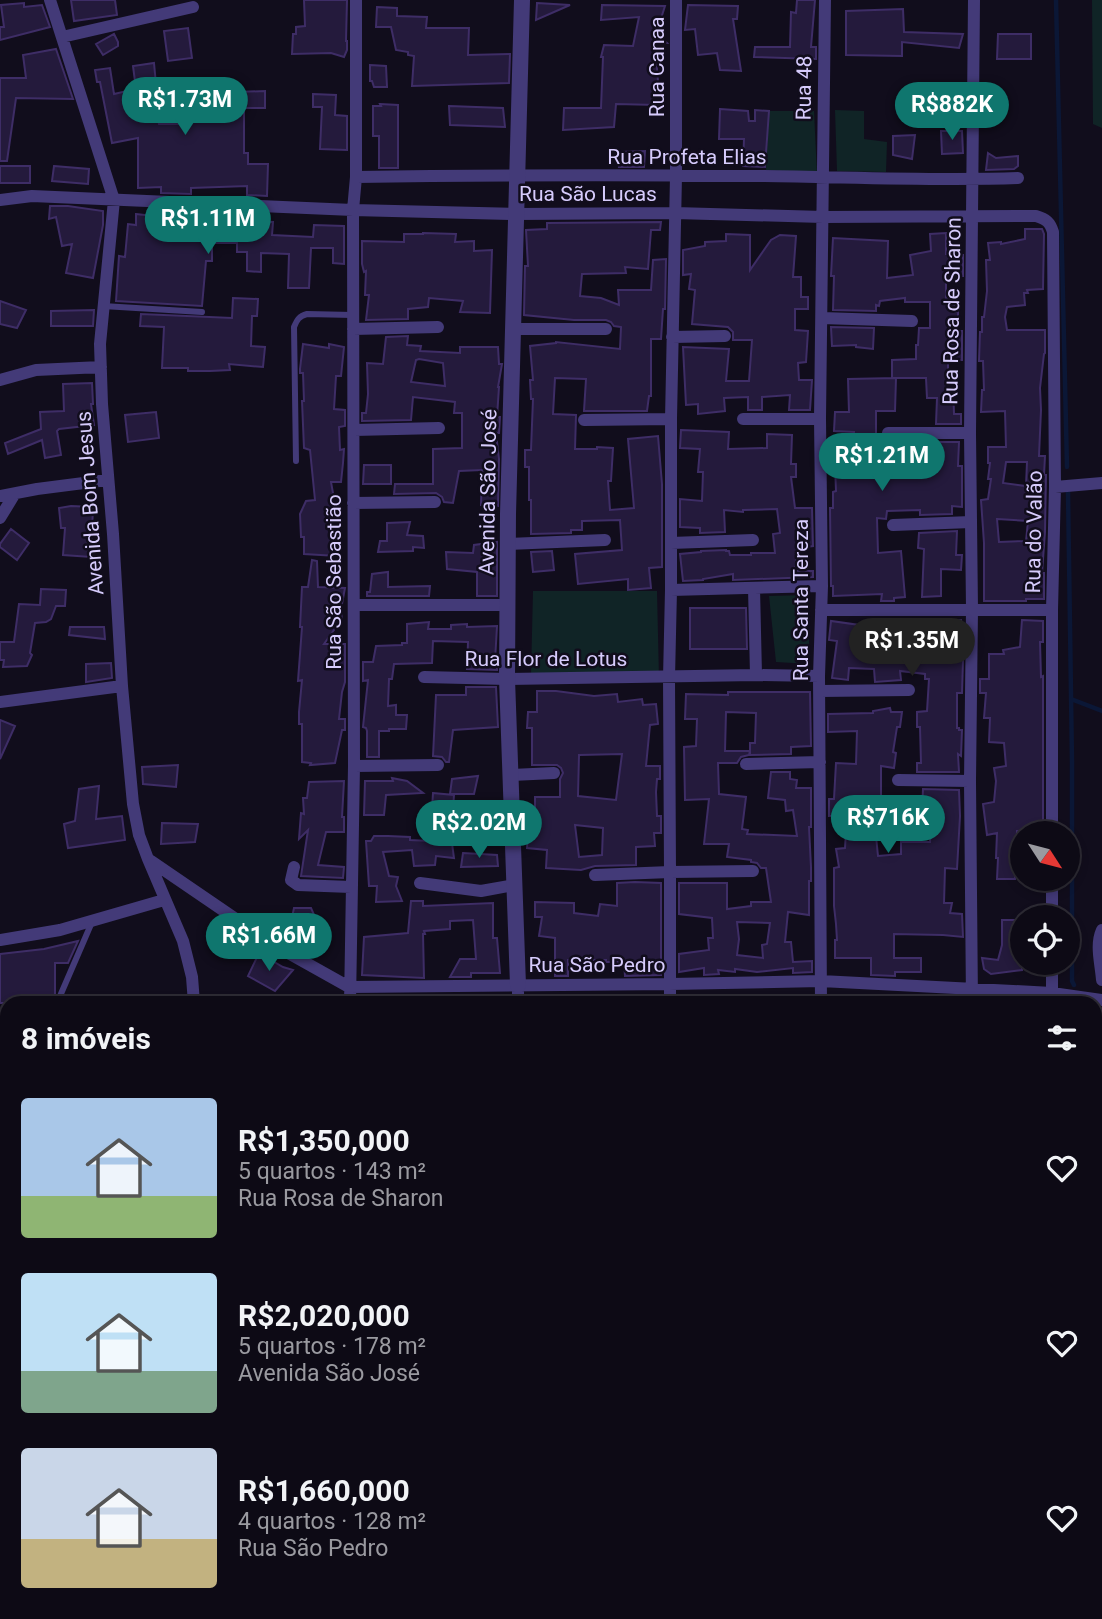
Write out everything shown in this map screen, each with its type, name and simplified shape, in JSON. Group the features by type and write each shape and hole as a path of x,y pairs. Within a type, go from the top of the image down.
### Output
{"street":[{"name":"Avenida Bom Jesus","path":"50,0 114,200 100,344 107,480 133,804 139,835 183,941 192,977 193,996"},
{"name":"Rua São Sebastião","path":"350,996 354,766 353,211 356,177 356,0"},
{"name":"Avenida São José","path":"518,985 508,679 508,544 522,0"},
{"name":"Rua Canaa","path":"676,0 676,176"},
{"name":"Rua 48","path":"822,177 825,0"},
{"name":"Rua Rosa de Sharon","path":"972,996 970,433 974,0"},
{"path":"62,37 193,8"},
{"name":"Rua Profeta Elias","path":"356,177 517,175 972,180 1018,178"},
{"path":"670,996 669,677 676,176"},
{"name":"Rua Santa Tereza","path":"821,996 819,676 822,586 822,177"},
{"name":"Rua São Lucas","path":"0,200 32,196 353,211 515,214 1036,216 1050,223 1054,232"},
{"name":"Rua do Valão","path":"1052,821 1054,232"},
{"path":"822,318 912,321"},
{"path":"353,329 438,327"},
{"path":"512,329 606,329"},
{"path":"672,337 725,336"},
{"path":"0,380 36,370 101,367"},
{"path":"584,420 671,419"},
{"path":"743,419 820,419"},
{"path":"354,430 439,428"},
{"path":"888,433 970,433"},
{"path":"0,496 107,480"},
{"path":"1055,487 1102,483"},
{"path":"0,518 14,495"},
{"path":"353,503 435,502"},
{"path":"893,525 971,522"},
{"path":"508,544 605,540"},
{"path":"671,543 753,540"},
{"path":"671,590 822,586"},
{"path":"754,588 756,675"},
{"path":"354,605 508,605"},
{"path":"821,610 1052,610"},
{"name":"Rua Flor de Lotus","path":"424,677 508,679 819,676"},
{"path":"0,702 122,686"},
{"path":"820,691 909,690"},
{"path":"746,764 820,762"},
{"path":"354,766 438,765"},
{"path":"512,775 554,773"},
{"path":"898,780 970,781"},
{"name":"Rua São Pedro","path":"148,859 274,945 349,987 821,981 973,988 1065,996"},
{"path":"294,867 291,880 298,885 351,887"},
{"path":"595,874 753,871"},
{"path":"420,883 481,891 514,885"},
{"path":"0,940 60,930 164,900"},
{"path":"1102,930 1099,944 1102,980"},
{"path":"1052,975 1052,993"},
{"path":"518,985 518,996"}],"lane":[{"path":"103,306 202,312"},
{"path":"296,461 294,327 297,319 307,313 353,315"},
{"path":"60,996 93,920"}],"green space":[{"path":"1092,0 1102,0 1102,128 1093,124"},
{"path":"835,110 864,111 864,139 887,142 886,172 837,171"},
{"path":"769,111 814,111 817,174 766,170"},
{"path":"533,591 657,591 659,678 531,674"},
{"path":"807,595 810,664 776,662 769,596"}],"building":[{"path":"71,0 115,0 117,15 74,21"},
{"path":"304,0 347,0 347,50 344,57 331,53 292,54 296,27 305,26"},
{"path":"797,0 815,0 811,47 816,47 816,59 754,57 755,47 790,47 791,12 796,13"},
{"path":"24,3 24,7 42,5 50,27 0,40 0,27 4,27 1,5"},
{"path":"537,3 570,5 536,20"},
{"path":"602,5 665,6 657,31 653,31 667,43 655,44 659,94 657,105 616,104 614,127 563,130 564,108 601,108 601,57 604,45 633,46 639,17 601,20"},
{"path":"688,5 738,6 737,19 733,19 741,71 720,70 717,53 698,55 695,29 685,30"},
{"path":"377,7 397,8 397,16 427,17 426,28 469,28 468,55 510,54 509,83 412,86 414,56 396,50 391,27 376,27"},
{"path":"903,9 904,32 963,34 959,48 902,42 902,56 846,55 846,11"},
{"path":"188,28 192,58 168,61 164,31"},
{"path":"114,34 118,46 103,55 96,44"},
{"path":"998,34 1031,34 1031,59 997,59"},
{"path":"56,49 73,99 16,98 7,161 0,161 0,78 26,78 23,55"},
{"path":"154,63 157,95 154,95 159,124 190,124 189,88 209,88 209,93 265,91 265,108 244,108 244,153 248,153 248,164 268,164 267,196 247,195 247,186 191,188 191,194 161,193 161,187 138,188 138,138 112,143 100,82 97,82 95,70 110,68 114,94 136,89 133,66"},
{"path":"370,65 386,66 387,87 374,87 370,81"},
{"path":"313,94 336,95 335,115 347,116 347,150 320,149 322,107 313,107"},
{"path":"380,104 398,105 398,168 379,168 379,136 373,136 373,106 381,106"},
{"path":"449,106 503,108 505,127 450,125"},
{"path":"720,109 748,111 749,121 755,121 755,110 769,111 765,167 743,166 744,139 719,139"},
{"path":"941,131 962,131 963,153 942,154"},
{"path":"915,135 912,159 893,155 893,136"},
{"path":"645,151 644,167 619,167 620,152"},
{"path":"988,153 996,158 1018,156 1018,166 1014,169 986,170"},
{"path":"0,166 30,166 30,183 0,183"},
{"path":"54,166 89,169 88,184 52,181"},
{"path":"50,206 103,211 93,278 66,273 72,244 62,246 56,217 49,219"},
{"path":"136,214 170,218 169,226 195,227 195,224 226,224 226,221 238,220 273,222 272,235 313,237 314,225 344,226 344,264 333,263 333,248 311,248 309,288 288,288 289,254 261,253 261,272 247,271 247,252 237,252 237,243 212,243 212,261 206,261 202,306 116,301 119,256 125,257 128,224 136,225"},
{"path":"661,222 660,230 651,230 648,269 625,267 626,273 582,274 580,296 601,298 619,305 618,290 651,290 653,260 666,259 665,309 661,339 651,339 651,396 647,411 584,411 586,379 555,378 553,414 576,415 575,449 613,448 611,481 608,481 610,510 634,508 628,439 658,436 662,484 662,567 649,568 651,588 628,590 628,579 578,584 575,554 622,550 620,520 582,521 582,530 571,530 571,533 531,534 529,467 525,467 525,450 531,450 533,399 530,380 533,380 530,346 556,342 620,349 621,327 606,320 524,315 525,266 528,266 526,230 547,229 547,223"},
{"path":"1025,229 1042,229 1043,289 1027,290 1028,293 1024,293 1025,305 1007,307 1005,317 1007,330 1045,330 1040,388 1039,456 1045,456 1046,475 1042,573 1044,599 984,601 981,500 988,499 991,479 988,479 988,447 1006,447 1005,411 981,412 984,390 983,361 979,361 980,332 987,291 986,260 990,260 988,243 1001,244 1025,239","holes":["1006,462 1027,462 1026,486 1003,483","997,519 1028,521 1026,541 999,542"]},
{"path":"946,233 946,254 963,255 963,276 946,276 946,298 955,299 954,312 958,312 958,331 962,331 962,360 948,360 948,383 953,383 954,414 961,414 961,424 936,424 937,398 927,398 926,378 892,378 892,360 916,359 919,328 930,328 930,302 905,302 905,298 880,301 879,306 876,305 876,311 833,310 833,238 888,241 887,278 913,275 910,255 931,251 930,234"},
{"path":"404,234 456,234 455,242 474,241 474,251 492,250 490,313 460,312 463,301 429,298 428,307 408,309 408,319 366,320 369,295 365,295 366,271 364,272 362,264 362,241 404,242"},
{"path":"726,234 750,235 750,270 771,240 780,235 796,236 793,277 801,277 801,297 808,297 808,309 795,309 795,330 808,331 806,362 798,363 799,380 812,380 810,410 789,410 790,395 762,397 762,410 748,410 748,397 724,398 725,411 698,414 698,404 686,405 683,347 729,349 726,381 749,381 752,340 733,340 733,332 728,327 692,324 695,290 689,289 691,274 683,275 683,250 705,246 705,242 726,241"},
{"path":"233,298 258,299 257,316 252,316 251,346 265,347 263,367 229,364 230,370 210,371 162,368 164,327 140,326 141,314 232,318"},
{"path":"0,301 26,310 17,328 0,324"},
{"path":"94,310 93,326 51,326 51,311"},
{"path":"831,327 874,328 873,349 856,345 832,346"},
{"path":"408,336 407,345 421,346 420,351 460,353 460,347 498,347 499,364 502,364 498,387 499,433 496,433 499,459 498,506 481,505 482,470 459,471 453,503 444,502 436,493 394,494 395,484 433,484 433,449 462,448 462,413 454,413 455,402 413,397 411,420 362,421 362,413 366,413 368,394 367,363 383,364 386,337","holes":["416,360 443,363 445,386 411,382"]},
{"path":"303,344 344,347 341,376 336,376 334,409 345,410 345,426 339,427 340,450 344,449 343,463 341,482 331,482 331,526 338,526 337,556 304,554 304,537 301,537 300,514 306,501 315,500 310,450 304,448 303,373 300,373"},
{"path":"896,378 895,411 876,411 876,434 883,440 883,449 923,450 926,445 936,452 936,442 959,442 958,466 962,466 962,507 952,506 952,514 920,515 920,510 887,511 886,519 877,518 878,553 901,551 905,597 894,598 894,601 881,601 882,594 833,596 830,508 833,508 833,492 836,491 835,465 831,465 832,453 853,453 854,432 834,431 835,412 849,412 848,379"},
{"path":"92,383 94,425 59,429 57,431 61,455 45,458 42,440 8,454 5,443 41,429 40,412 64,411 63,384"},
{"path":"156,412 159,438 128,442 125,415"},
{"path":"681,430 729,432 728,449 767,448 767,434 792,435 791,464 796,464 796,477 791,477 795,508 812,508 813,546 797,548 795,571 813,571 813,577 733,580 733,574 683,581 680,554 726,550 730,555 775,553 773,534 780,533 777,509 743,512 724,510 725,532 700,533 700,528 680,527 680,499 702,501 703,472 698,472 700,449 680,448"},
{"path":"364,465 391,465 391,484 363,484"},
{"path":"93,507 91,557 63,555 65,528 61,528 59,508"},
{"path":"410,522 407,535 423,536 424,548 378,552 380,541 387,541 387,523"},
{"path":"11,529 29,543 17,560 0,547"},
{"path":"957,531 956,555 962,555 961,570 941,569 941,596 922,597 924,549 918,548 919,533"},
{"path":"497,542 497,596 477,596 477,572 447,569 446,552 473,553 474,545"},
{"path":"552,551 554,570 533,572 531,552"},
{"path":"312,560 317,561 318,587 345,588 341,609 342,623 339,623 324,644 345,644 345,682 339,719 345,719 345,730 342,730 335,763 310,765 311,763 302,762 302,724 299,724 299,712 302,680 298,681 302,587 308,587"},
{"path":"388,572 388,587 430,586 429,596 367,596 372,574"},
{"path":"41,589 66,590 65,606 56,606 51,619 46,622 35,623 30,653 32,655 27,666 3,667 4,660 0,660 0,642 14,642 19,604 40,605"},
{"path":"690,608 746,608 747,649 690,649"},
{"path":"881,619 894,619 894,625 907,627 907,635 920,635 920,628 947,631 945,622 961,620 963,633 955,635 954,659 963,660 962,693 957,693 957,728 962,730 961,756 958,754 959,772 917,772 917,763 921,763 917,712 927,711 929,679 925,679 925,674 900,671 901,680 875,682 874,669 849,668 848,680 832,678 837,641 829,640 831,621 881,628"},
{"path":"1022,620 1043,621 1043,642 1040,642 1041,677 1043,676 1043,821 1010,821 1010,879 997,879 997,833 987,835 983,804 994,802 994,768 1006,766 1004,743 989,742 990,718 984,718 986,693 980,693 980,679 989,679 989,654 1004,654 1003,650 1020,647"},
{"path":"429,622 428,629 451,629 451,625 467,624 467,627 497,626 497,670 467,669 468,642 433,641 432,663 394,664 392,679 389,679 388,706 396,705 396,715 407,715 406,729 379,731 379,757 367,757 367,731 363,727 368,680 363,681 363,662 373,662 376,646 407,643 407,624"},
{"path":"70,627 104,627 105,639 69,635"},
{"path":"111,663 112,678 86,682 86,664"},
{"path":"466,687 496,687 498,727 453,730 449,762 446,762 442,757 433,756 436,695 466,695"},
{"path":"537,691 594,696 617,694 618,702 642,699 643,705 656,704 658,724 650,725 646,766 660,766 656,792 661,833 654,833 655,846 636,847 636,865 595,866 581,870 546,868 547,850 527,848 528,833 532,833 535,816 535,797 560,797 560,779 563,773 557,765 532,765 532,728 527,728 528,712 537,712","holes":["622,754 616,800 578,796 579,755","575,825 603,828 602,855 579,857"]},
{"path":"728,692 810,692 811,746 791,747 791,754 750,755 750,751 749,755 741,757 737,763 718,763 719,794 746,797 742,829 748,830 747,834 797,836 793,810 786,811 785,800 768,798 771,772 790,772 790,779 797,780 796,788 811,788 809,915 788,912 785,942 791,942 793,962 812,961 812,972 793,973 793,968 757,972 735,969 735,972 718,970 719,974 704,975 704,968 679,972 679,954 709,950 708,938 713,938 712,918 679,914 679,883 727,883 727,909 751,906 751,902 771,902 766,868 761,868 751,860 727,857 729,844 704,844 709,799 685,800 684,747 696,746 697,719 685,719 686,694 728,695","holes":["726,712 756,713 755,743 750,743 750,751 725,751","737,922 770,923 767,944 762,945 763,958 737,955"]},
{"path":"890,708 891,712 902,712 893,752 896,753 894,768 881,766 881,801 898,800 900,823 875,826 878,856 901,854 901,842 930,842 932,814 922,813 923,789 959,790 957,869 945,868 944,903 952,903 950,913 962,914 963,937 894,934 894,958 921,958 921,972 895,972 895,976 871,975 871,958 835,958 837,940 834,868 839,867 836,849 845,848 847,815 829,816 829,799 834,799 836,763 856,764 857,731 828,732 828,714 873,713"},
{"path":"0,720 15,726 0,759"},
{"path":"178,765 176,787 143,784 142,767"},
{"path":"478,776 474,794 450,794 452,779"},
{"path":"392,778 407,781 423,793 386,795 384,815 364,815 365,781 393,781"},
{"path":"344,781 344,832 326,832 318,865 344,867 343,878 301,876 308,830 299,839 301,813 304,814 303,798 307,798 309,782"},
{"path":"99,786 96,819 122,816 125,840 68,848 64,824 75,821 79,789"},
{"path":"433,793 454,795 451,836 454,858 436,856 435,865 414,866 412,850 383,852 389,876 398,877 396,886 402,901 376,902 377,886 369,886 366,841 371,841 374,836 388,836 430,841"},
{"path":"162,823 198,824 195,842 161,844"},
{"path":"463,853 497,855 498,866 461,867"},
{"path":"617,883 661,883 661,975 625,976 624,962 568,960 568,976 555,976 555,938 539,936 542,917 535,917 535,902 574,903 574,913 598,916 600,904 617,906"},
{"path":"411,901 423,901 423,906 493,903 493,938 497,938 500,973 471,973 471,977 450,977 460,959 476,959 473,920 450,921 450,929 424,931 424,978 362,975 364,937 408,933"},
{"path":"294,908 311,908 315,917 312,926 291,922"},
{"path":"1002,920 1010,920 1010,972 991,974 984,969 982,958 998,960 1002,945"},
{"path":"78,941 68,963 55,963 54,996 0,996 0,954 44,949"},
{"path":"259,953 293,970 275,991 248,976"}],"waterway":[{"path":"1056,0 1067,467"},
{"path":"1068,491 1074,985"},
{"path":"1071,699 1102,711"}]}
